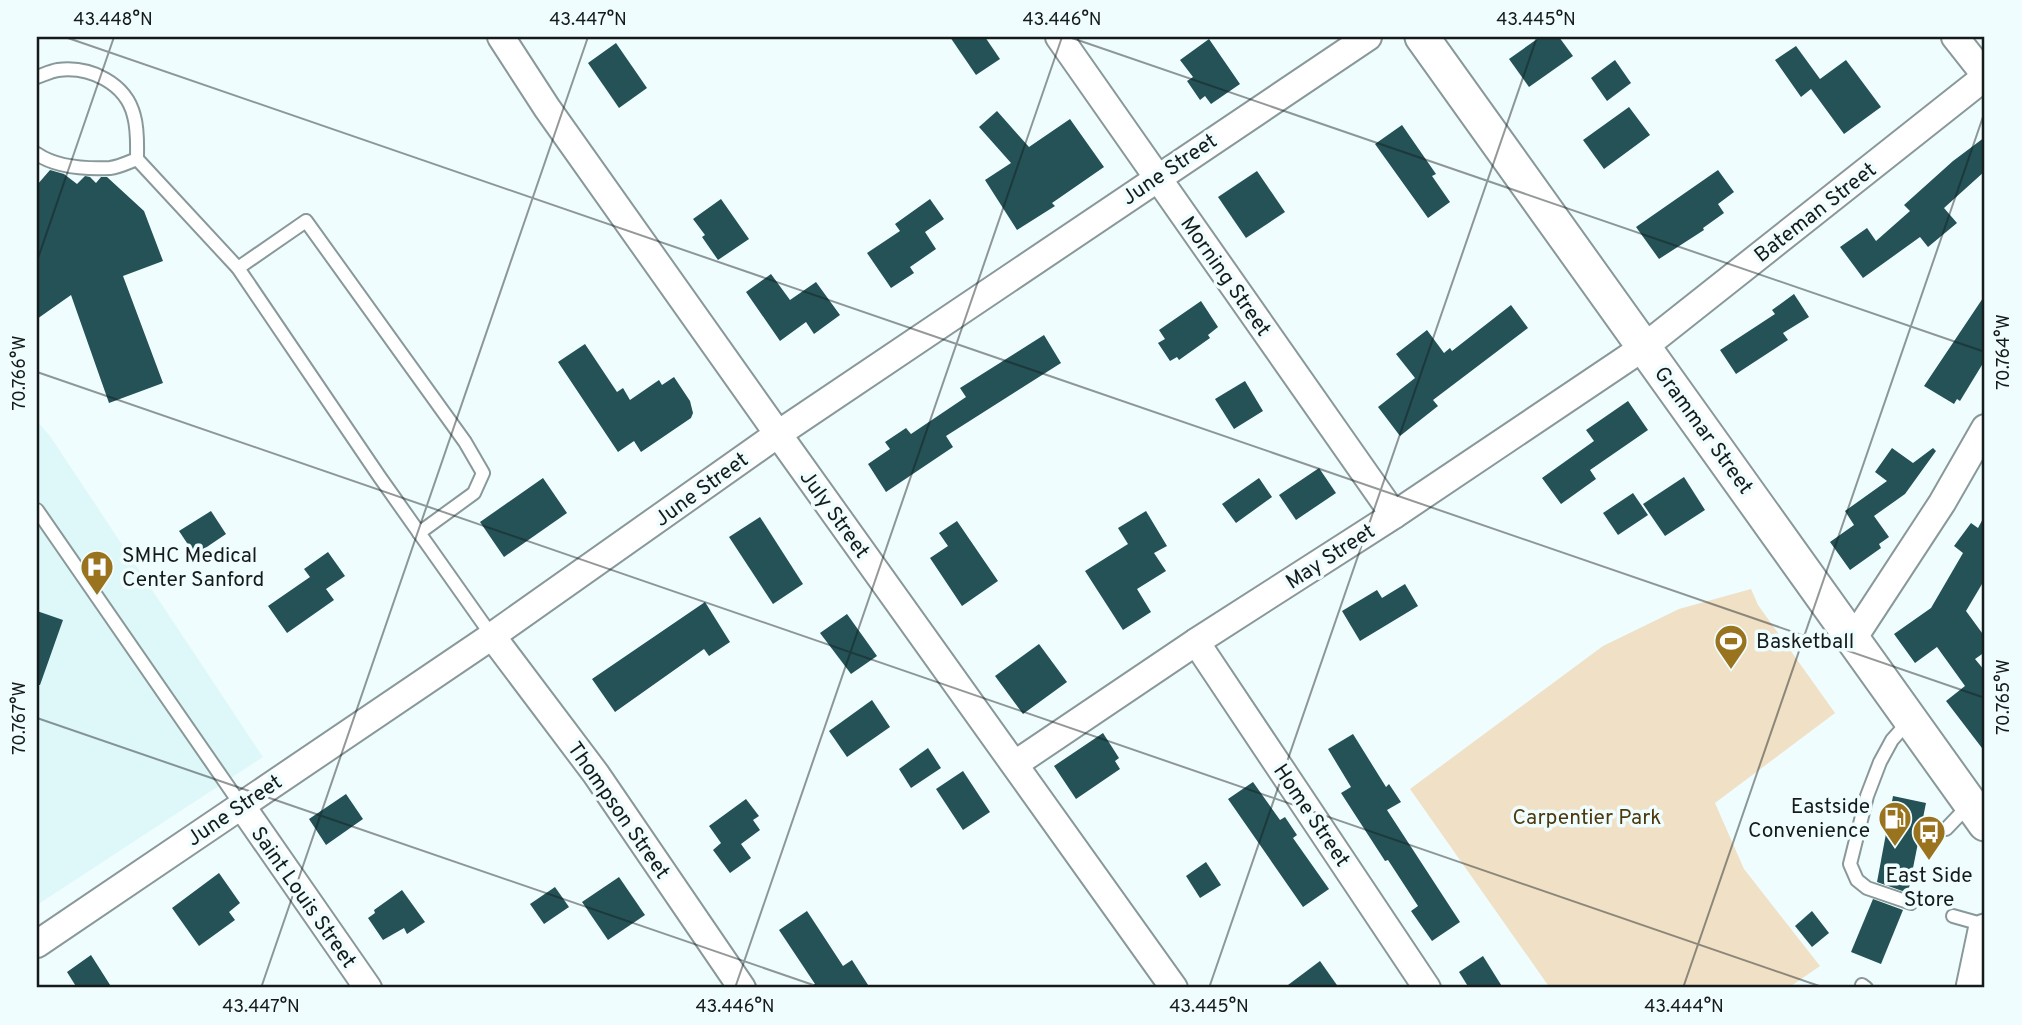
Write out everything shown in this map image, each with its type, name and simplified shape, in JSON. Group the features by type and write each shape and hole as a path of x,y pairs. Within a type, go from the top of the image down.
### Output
{"street":[{"name":"July Street","path":"501,37 554,118 1174,988"},
{"name":"Morning Street","path":"1059,37 1394,515"},
{"name":"June Street","path":"37,944 492,636 778,434 1368,37"},
{"name":"Grammar Street","path":"1422,37 1978,813"},
{"path":"1955,37 1985,76"},
{"name":"Bateman Street","path":"1644,347 1985,76"},
{"name":"May Street","path":"1014,764 1196,642 1394,515 1644,347"},
{"path":"1853,639 1945,498 1985,428"},
{"name":"Thompson Street","path":"492,636 596,774 742,988"},
{"name":"Home Street","path":"1196,642 1427,988"},
{"name":"Saint Louis Street","path":"241,805 368,988"},
{"path":"1972,988 1985,931"}],"lane":[{"path":"37,77 58,70 88,72 113,82 125,95 134,114 137,159 238,268 492,636"},
{"path":"37,154 45,159 69,165 90,167 112,168 137,159"},
{"path":"238,268 306,221 465,442 483,473 474,493 419,533"},
{"path":"37,510 241,805"},
{"path":"1910,719 1892,740 1861,795 1850,864 1853,873 1867,888 1911,903"},
{"path":"1946,829 1978,813"},
{"path":"1953,916 1985,925"}],"shaded area":[{"name":"SMHC Medical Center Sanford","path":"37,421 50,436 263,757 37,905"}],"green space":[{"name":"Carpentier Park","path":"1751,589 1758,605 1835,713 1715,803 1744,869 1820,966 1788,988 1550,988 1410,789 1603,646 1679,609"}],"building":[{"path":"950,37 985,37 1000,59 976,75"},
{"path":"1540,37 1559,37 1573,56 1529,87 1509,59"},
{"path":"1209,39 1240,84 1211,104 1205,96 1200,100 1187,81 1193,77 1180,60"},
{"path":"616,43 647,88 619,108 588,63"},
{"path":"1796,46 1820,79 1846,60 1881,107 1844,134 1811,89 1801,97 1775,60"},
{"path":"1615,60 1631,83 1607,101 1591,78"},
{"path":"1629,107 1650,135 1604,169 1583,140"},
{"path":"997,111 1029,147 1070,119 1104,167 1052,203 1055,206 1017,230 985,180 1011,163 979,127"},
{"path":"1402,125 1436,174 1432,176 1450,202 1428,218 1375,144"},
{"path":"1985,137 1985,171 1944,208 1957,223 1928,247 1920,237 1863,278 1840,247 1867,228 1876,241 1910,211 1904,205 1953,161"},
{"path":"50,170 64,174 77,184 85,176 96,183 101,177 107,177 144,211 163,261 123,276 163,383 109,403 71,295 37,319 37,185"},
{"path":"1718,170 1734,192 1718,204 1724,213 1703,228 1704,230 1659,259 1636,227"},
{"path":"1257,171 1285,212 1246,238 1218,197"},
{"path":"721,199 749,239 718,260 693,219"},
{"path":"930,199 944,219 925,232 936,249 910,267 914,273 891,288 867,253 900,231 895,224"},
{"path":"771,274 790,300 816,282 840,315 814,334 806,322 780,341 746,292"},
{"path":"1794,294 1809,317 1783,333 1788,340 1736,374 1720,350 1775,314 1772,310"},
{"path":"1985,295 1985,360 1960,401 1957,399 1954,404 1924,386"},
{"path":"1201,301 1218,327 1208,335 1210,338 1179,360 1177,357 1170,361 1158,343 1165,339 1159,330"},
{"path":"1511,305 1528,328 1433,400 1438,406 1400,436 1378,407 1415,378 1396,354 1427,330 1444,353 1450,348 1452,351"},
{"path":"1044,335 1061,363 946,436 953,447 886,492 868,464 890,449 885,442 906,428 911,434 966,397 960,388"},
{"path":"585,344 617,392 623,388 630,400 659,380 662,385 674,377 690,401 693,413 691,418 641,452 634,441 618,452 558,362"},
{"path":"1245,381 1263,411 1234,429 1215,399"},
{"path":"1628,401 1648,430 1590,470 1596,479 1561,504 1542,478 1594,441 1586,430"},
{"path":"1892,448 1913,463 1933,448 1936,451 1905,494 1874,516 1889,537 1879,544 1881,548 1850,570 1830,542 1854,525 1845,511 1887,481 1875,472"},
{"path":"1319,468 1336,493 1296,520 1279,495"},
{"path":"1684,477 1705,510 1665,536 1643,504"},
{"path":"543,478 567,513 504,557 480,522"},
{"path":"1259,478 1272,497 1236,523 1222,504"},
{"path":"1633,493 1648,515 1618,535 1603,513"},
{"path":"211,511 226,534 195,555 179,531"},
{"path":"1146,511 1167,546 1154,553 1166,571 1137,589 1151,612 1123,630 1085,571 1128,544 1118,528"},
{"path":"1985,515 1985,579 1966,611 1985,637 1985,652 1975,659 1985,671 1985,752 1946,701 1965,686 1937,647 1915,663 1894,634 1931,608 1963,553 1954,546 1971,523 1978,528"},
{"path":"760,517 803,584 773,604 729,537"},
{"path":"957,521 998,581 962,606 930,558 948,546 939,533"},
{"path":"328,552 345,576 326,589 334,600 287,633 268,606 310,577 304,569"},
{"path":"1405,584 1418,606 1360,641 1342,611 1377,590 1382,598"},
{"path":"705,602 730,642 709,656 704,649 615,712 592,679"},
{"path":"37,611 63,620 40,685 37,685"},
{"path":"847,614 877,656 851,674 820,633"},
{"path":"1039,644 1067,682 1023,714 995,676"},
{"path":"872,700 890,727 847,757 829,731"},
{"path":"1103,733 1119,758 1115,761 1120,769 1076,799 1054,766"},
{"path":"1353,734 1386,787 1389,784 1401,802 1387,810 1460,922 1432,941 1411,911 1418,906 1341,793 1351,787 1328,749"},
{"path":"928,748 941,768 911,788 899,769"},
{"path":"963,771 990,812 963,830 936,789"},
{"path":"1253,782 1280,820 1285,817 1297,835 1293,838 1329,889 1303,907 1228,799"},
{"path":"346,794 363,819 326,845 309,819"},
{"name":"Eastside Convenience","path":"1893,796 1926,803 1908,893 1877,882"},
{"path":"746,799 759,816 753,820 760,830 741,844 751,858 730,873 713,850 721,843 709,826"},
{"path":"1206,862 1221,885 1200,898 1186,876"},
{"path":"219,873 240,903 229,912 235,920 199,946 172,908"},
{"path":"619,877 645,915 608,940 582,902"},
{"path":"555,887 569,907 544,924 530,904"},
{"path":"402,890 425,922 407,934 404,928 383,940 368,918 375,913 374,910"},
{"path":"1873,899 1903,910 1881,964 1851,952"},
{"path":"807,911 843,966 852,960 870,988 808,988 815,984 779,930"},
{"path":"1812,911 1829,933 1812,947 1795,926"},
{"path":"91,955 112,988 77,988 67,972"},
{"path":"1483,956 1503,988 1469,988 1459,972"},
{"path":"1320,961 1339,988 1284,988"}],"place":[{"name":"SMHC Medical Center Sanford","path":"97,597"},
{"name":"Basketball","path":"1731,671"},
{"name":"Eastside Convenience","path":"1895,848"},
{"name":"East Side Store","path":"1929,862"}]}
